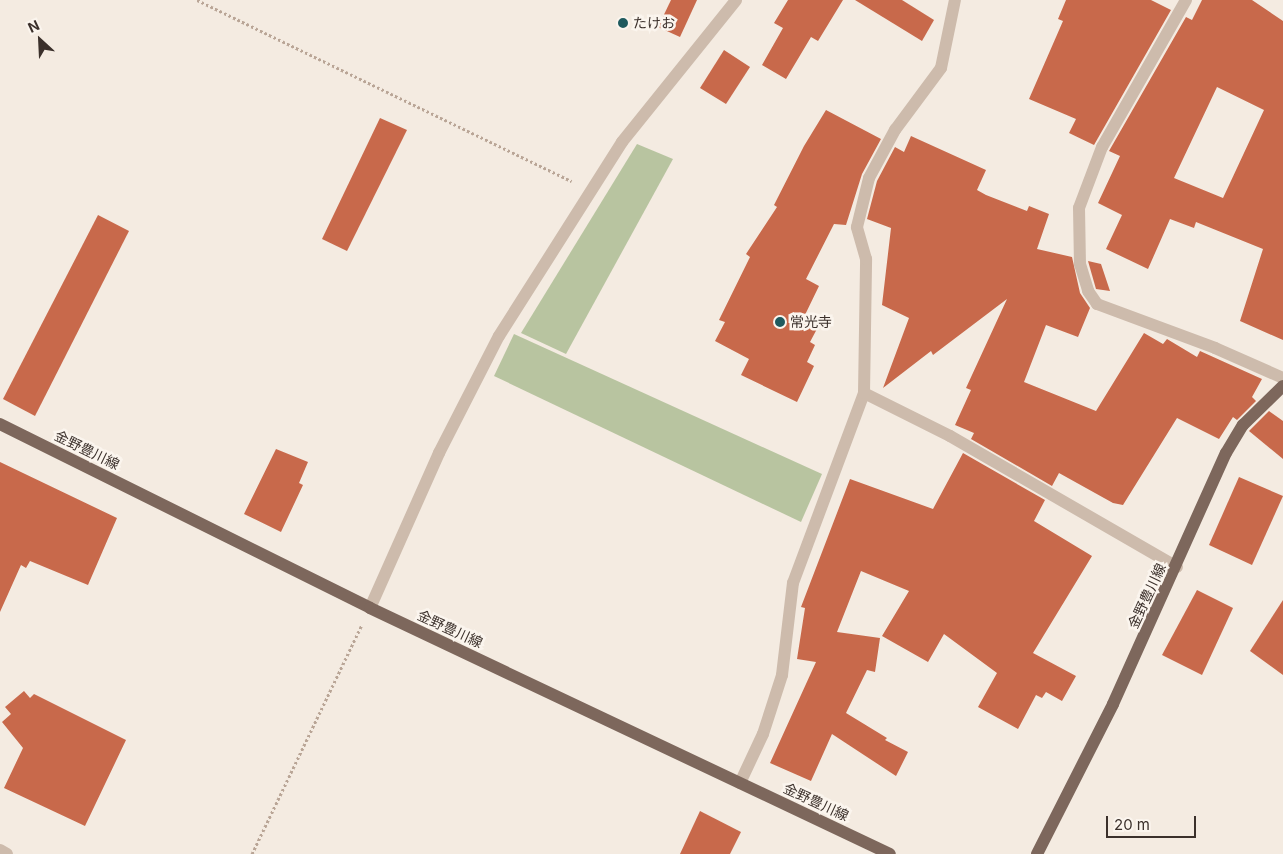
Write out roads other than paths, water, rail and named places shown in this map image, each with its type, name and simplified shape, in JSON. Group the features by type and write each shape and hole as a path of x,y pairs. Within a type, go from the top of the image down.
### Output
{"main road":[{"name":"金野豊川線","path":"1037,854 1113,704 1177,567 1226,453 1243,425 1283,386"},
{"name":"金野豊川線","path":"0,424 370,608 890,854"}],"street":[{"path":"370,608 435,462 499,336 622,142 736,0"},
{"path":"740,783 763,734 782,675 793,583 864,393 866,259 857,227 869,178 895,130 941,68 955,0"},
{"path":"1186,0 1102,147 1079,208 1080,264 1088,291 1097,304 1215,348 1283,378"},
{"path":"864,393 950,436 1177,567"},
{"path":"0,850 7,854"}],"place":[{"name":"たけお","path":"623,23"},
{"name":"常光寺","path":"780,322"}]}
